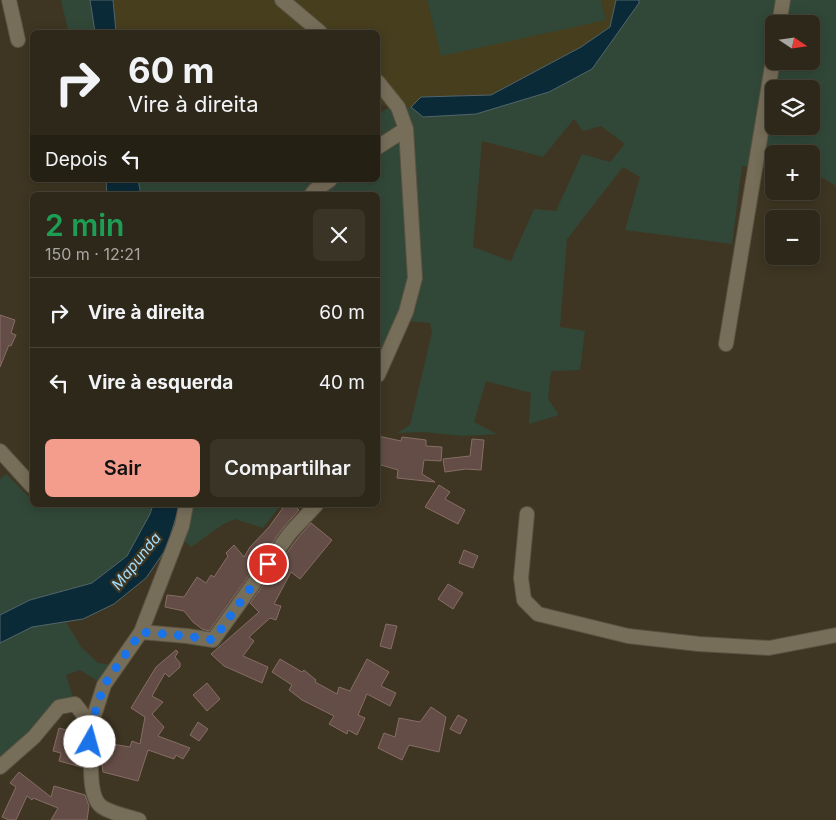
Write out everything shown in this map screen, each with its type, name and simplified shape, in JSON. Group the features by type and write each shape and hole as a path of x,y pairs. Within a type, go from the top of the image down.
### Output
{"street":[{"path":"10,0 18,40"},
{"path":"282,0 318,30"},
{"path":"781,15 784,0"},
{"path":"726,344 771,70"},
{"path":"380,84 398,107 406,128 415,278 406,312 380,370"},
{"path":"380,146 406,128"},
{"path":"315,192 327,182"},
{"path":"0,451 30,484"},
{"path":"89,726 104,685 141,632 182,526 186,507"},
{"path":"141,632 213,640 290,533 314,507"},
{"path":"527,514 521,578 524,600 538,614 628,636 699,644 768,648 836,635"},
{"path":"0,767 34,737 59,707 75,704 89,726 93,791 100,806 139,820"}],"green space":[{"path":"61,0 90,0 95,30 68,30"},
{"path":"427,0 601,0 606,20 442,61"},
{"path":"639,0 836,0 836,186 820,178 820,145 765,145 765,169 742,166 732,244 625,230 640,177 623,167 567,239 560,327 585,331 580,370 551,371 548,399 559,415 529,424 531,393 486,381 474,422 497,434 463,436 424,432 397,433 410,425 432,333 430,323 408,321 380,384 380,192 140,192 138,182 380,182 380,113 390,107 411,107 423,117 549,92 639,4","holes":["574,119 583,131 601,126 625,144 610,162 582,154 556,211 534,209 511,261 473,247 482,141 543,157"]},
{"path":"6,474 30,498 30,507 152,507 127,556 92,583 30,600 0,615 0,479"},
{"path":"179,507 279,507 263,528 235,519 222,525 191,547 177,532 175,528"},
{"path":"66,622 81,647 98,663 117,666 104,685 80,670 66,675 75,704 59,707 0,767 0,643 32,627"}],"sand":[{"path":"113,0 427,0 441,56 606,20 601,0 616,0 610,27 581,47 491,95 422,97 411,107 390,107 380,104 380,30 116,30"}],"water":[{"path":"90,0 113,0 116,30 95,30"},
{"path":"616,0 639,0 639,3 592,69 549,92 476,114 423,117 411,107 421,97 491,95 581,47 610,27"},
{"path":"106,182 138,182 140,192 107,192"},
{"name":"Mapunda","path":"152,507 179,507 166,549 146,578 114,604 83,619 32,627 0,643 0,615 30,600 92,583 127,556"}],"building":[{"path":"0,315 15,320 11,333 16,335 11,346 9,345 0,367"},
{"path":"380,436 401,441 402,437 426,440 426,446 442,447 441,461 424,460 422,474 435,482 397,478 398,470 380,465"},
{"path":"472,439 484,440 481,470 466,469 445,472 443,459 470,456"},
{"path":"439,485 450,492 445,499 465,510 458,524 425,507"},
{"path":"284,507 295,507 299,510 283,528 209,631 202,629 193,622 184,611 165,607 167,595 184,597 197,577 206,583 211,575 214,577 228,556 226,553 234,545 244,557 250,547 269,527"},
{"path":"311,523 332,540 300,579 291,572 274,604 281,606 276,620 270,618 249,637 254,641 243,656 268,667 262,683 224,666 211,654 259,612 250,603"},
{"path":"464,550 478,556 473,568 459,563"},
{"path":"448,584 463,593 453,609 438,599"},
{"path":"386,624 397,626 391,649 380,646"},
{"path":"176,650 178,652 175,657 180,663 180,667 169,677 165,673 152,696 163,702 152,714 164,727 158,736 190,748 183,759 176,755 174,759 148,750 138,781 103,772 99,742 130,747 132,741 140,744 145,717 131,708 156,667"},
{"path":"280,659 302,672 304,670 316,680 315,682 337,694 339,687 350,691 367,659 389,672 381,686 396,693 390,706 367,694 358,715 365,718 357,735 348,730 347,734 329,724 334,716 302,700 289,690 292,685 272,672"},
{"path":"207,683 220,699 207,711 193,695"},
{"path":"431,707 446,717 439,752 409,745 402,760 378,748 384,733 395,737 399,718 420,722"},
{"path":"458,715 467,720 460,734 450,729"},
{"path":"198,722 208,729 199,741 190,735"},
{"path":"59,728 81,734 81,767 59,761 61,753 53,751"},
{"path":"19,772 51,797 54,786 85,795 89,806 87,820 51,820 58,808 33,798 32,800 27,796 16,820 2,817 16,787 10,783"}],"route":[{"path":"90,742 89,726 104,685 141,632 213,640 268,564"}]}
